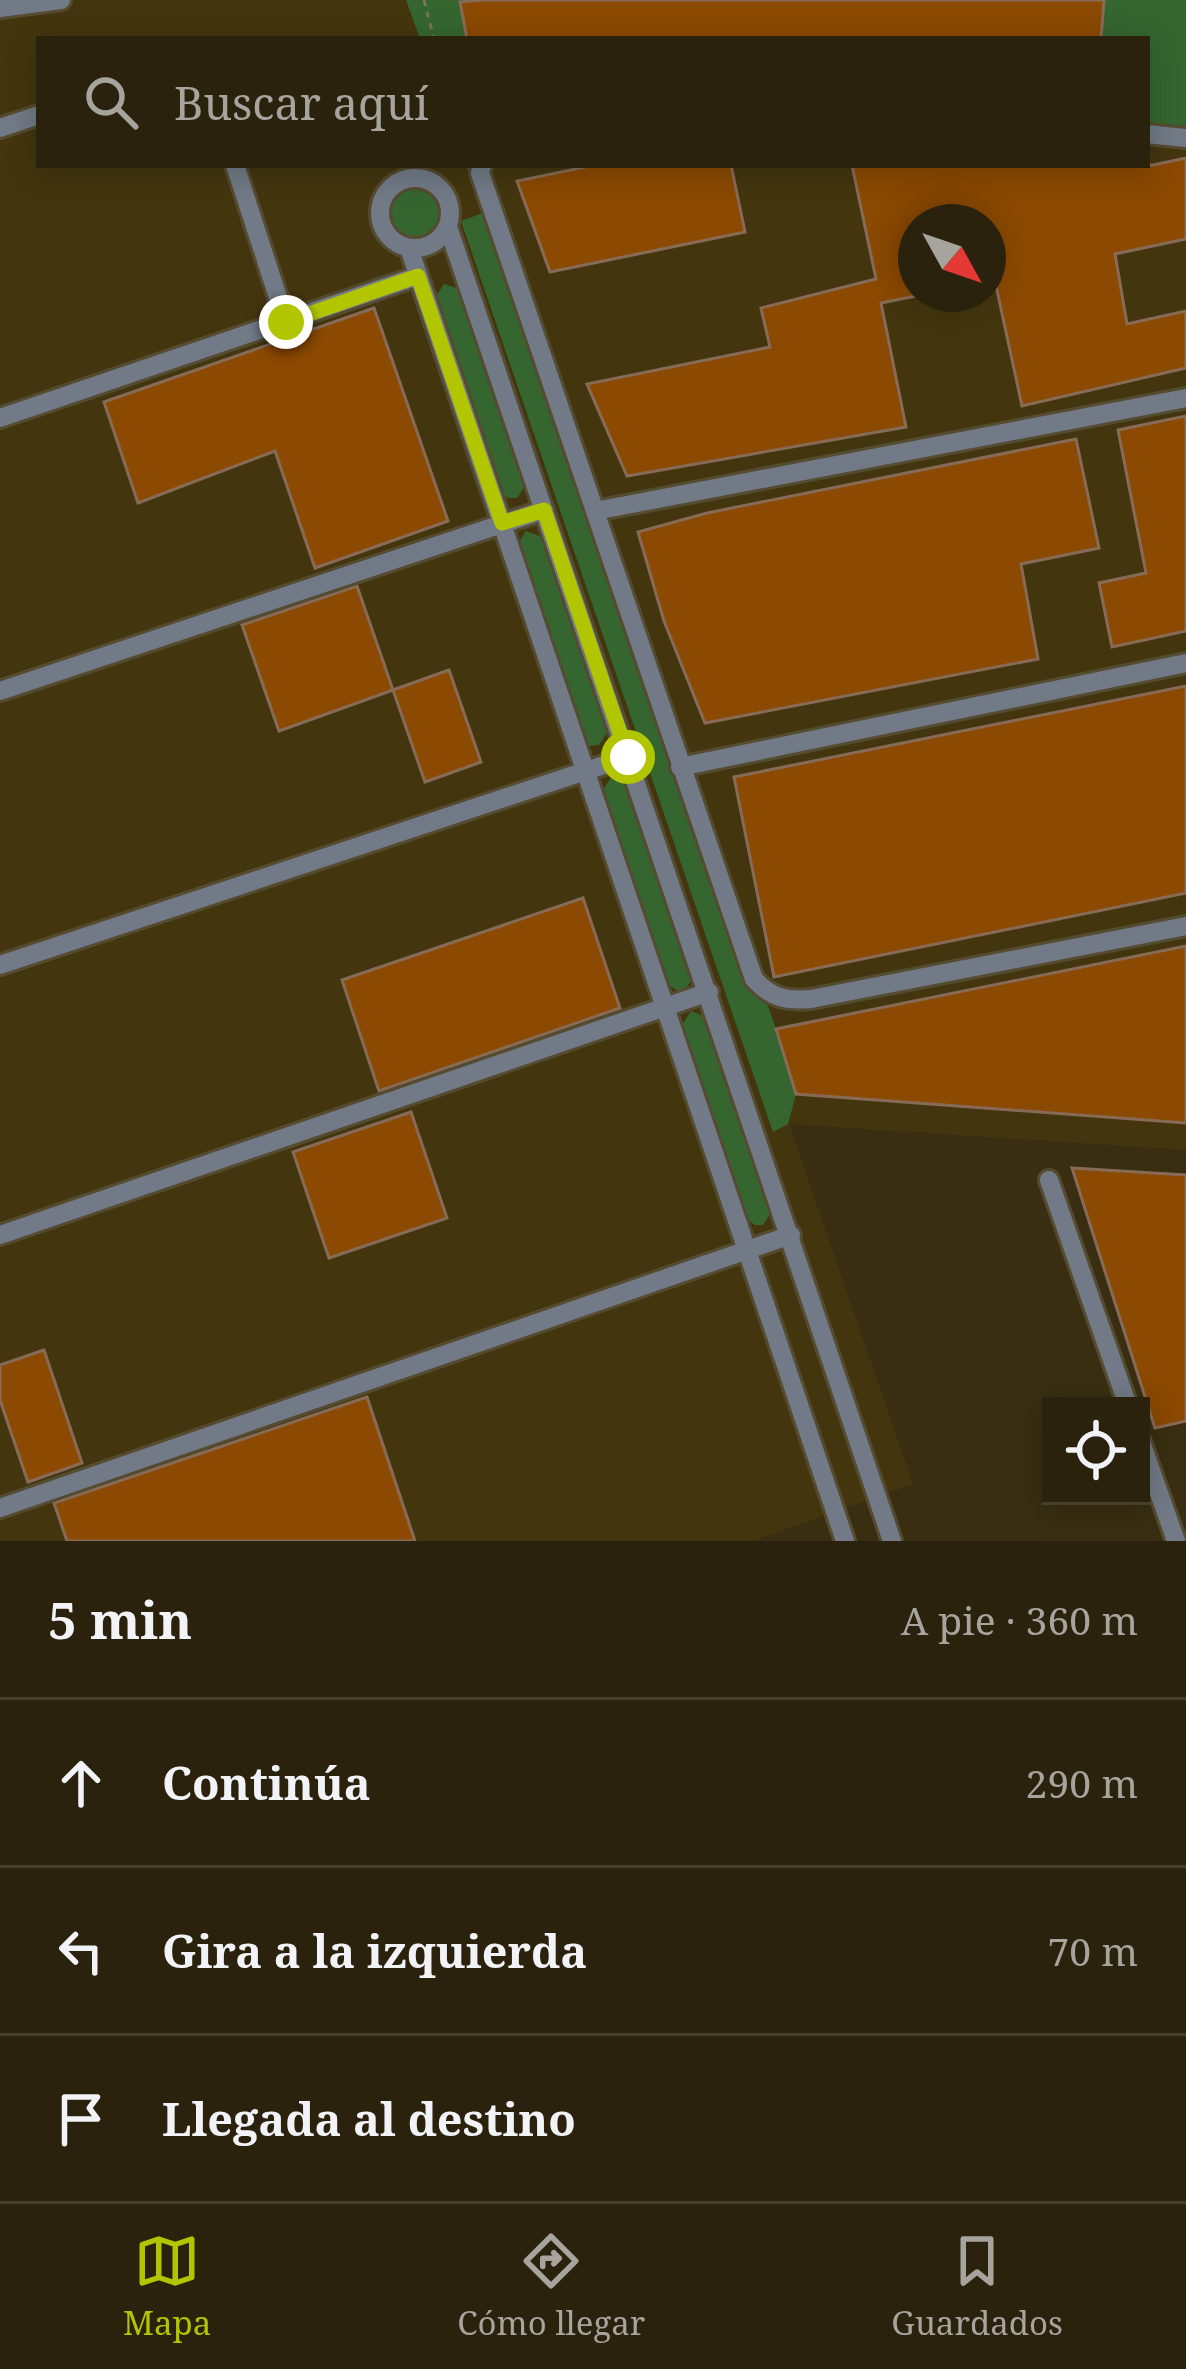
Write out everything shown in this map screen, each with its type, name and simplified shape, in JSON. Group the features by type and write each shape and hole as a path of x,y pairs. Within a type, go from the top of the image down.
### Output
{"lane":[{"path":"0,8 61,0"},
{"path":"0,128 36,116"},
{"path":"1150,134 1186,138"},
{"path":"236,168 286,322"},
{"path":"481,168 754,979 777,998 811,999 1186,926"},
{"path":"448,227 433,244 409,248 388,236 381,201 396,182 418,177 439,185 450,205 448,227 892,1541"},
{"path":"409,248 844,1541"},
{"path":"0,394 4,416 418,276"},
{"path":"596,511 1186,398"},
{"path":"0,691 544,510"},
{"path":"680,767 1186,664"},
{"path":"0,964 628,757"},
{"path":"0,1235 709,992"},
{"path":"1049,1180 1125,1397"},
{"path":"0,1508 791,1235"},
{"path":"1150,1467 1176,1541"}],"path":[{"path":"424,0 433,36"}],"shaded area":[{"path":"0,0 1186,0 1186,1150 789,1124 913,1484 753,1541 0,1541"}],"green space":[{"path":"406,0 481,0 460,2 466,36 419,36"},
{"path":"1104,0 1186,0 1186,126 1150,123 1150,36 1101,36"},
{"path":"467,168 469,168 736,959 750,987 768,1006 776,1029 796,1094 788,1124 773,1132 461,221 483,213"},
{"path":"415,187 432,195 440,212 432,229 415,237 398,229 390,212 398,195"},
{"path":"444,284 459,289 526,484 517,498 501,493 435,298"},
{"path":"526,531 542,537 608,731 599,745 590,746 583,740 517,545"},
{"path":"612,776 627,782 694,976 685,990 669,985 603,790"},
{"path":"691,1011 706,1017 772,1211 763,1225 748,1220 682,1025"}],"building":[{"path":"1104,0 1101,36 466,36 460,2"},
{"path":"1186,158 1186,239 1115,254 1127,324 1186,311 1186,368 1022,406 1002,312 1006,312 1006,204 898,204 898,300 881,303 906,427 627,476 587,384 770,347 761,308 876,279 853,168 1150,165"},
{"path":"580,168 732,168 745,232 550,272 517,181"},
{"path":"374,308 448,521 315,568 275,451 138,503 104,402"},
{"path":"1186,416 1186,631 1112,647 1099,583 1146,573 1118,430"},
{"path":"1076,439 1099,548 1021,564 1038,659 705,723 664,621 638,532 707,513"},
{"path":"357,586 393,690 279,731 242,625"},
{"path":"449,670 481,762 425,782 393,690"},
{"path":"1186,686 1186,893 774,977 734,777"},
{"path":"583,898 620,1008 379,1091 342,980"},
{"path":"1186,946 1186,1123 796,1094 776,1029"},
{"path":"411,1112 447,1218 329,1258 293,1152"},
{"path":"1072,1168 1186,1175 1186,1421 1155,1428 1150,1397 1145,1397"},
{"path":"44,1350 82,1463 28,1482 0,1400 0,1365"},
{"path":"367,1397 415,1541 67,1541 54,1503"}],"route":[{"path":"286,322 418,276 502,523 544,510 628,757"}]}
